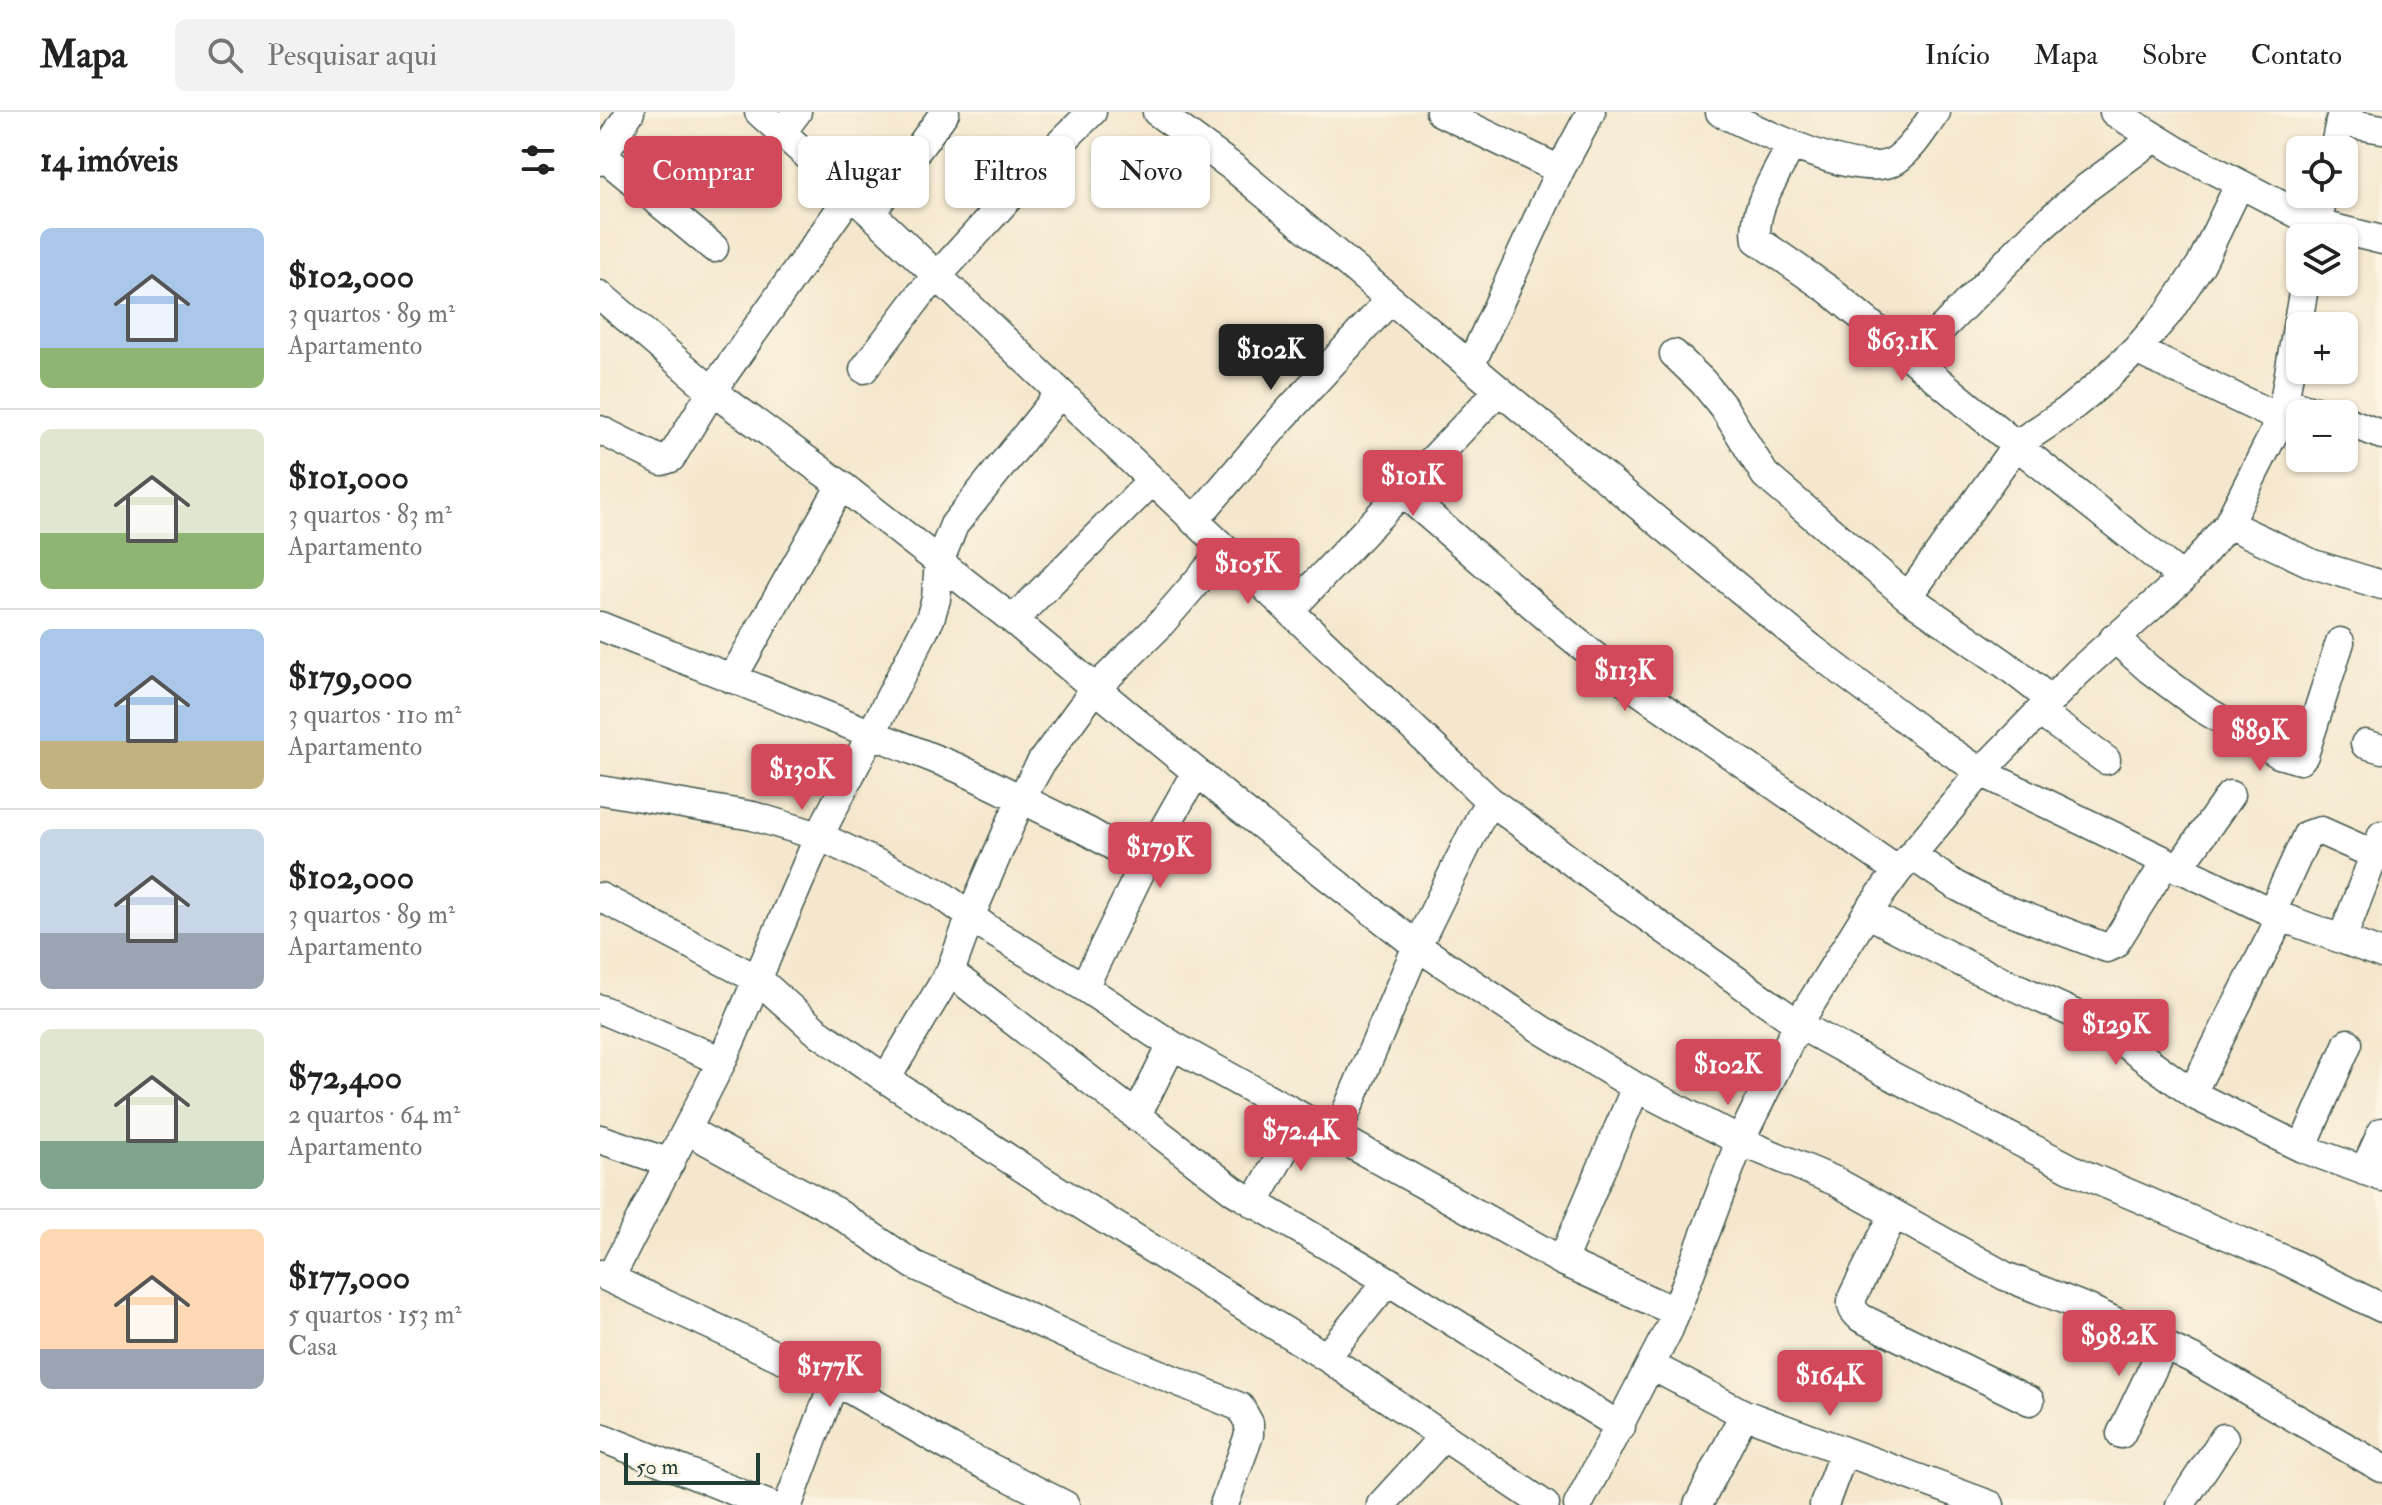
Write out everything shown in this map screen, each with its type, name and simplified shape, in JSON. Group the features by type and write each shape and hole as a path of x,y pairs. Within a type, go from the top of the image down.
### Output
{"street":[{"path":"630,112 602,158 714,248"},
{"path":"759,112 789,122"},
{"path":"923,136 945,112"},
{"path":"864,369 920,295 1046,157 1092,112"},
{"path":"1157,112 1234,168 1811,648 1922,732 1981,772 2172,866 2277,914 2382,954"},
{"path":"1471,364 1560,170 1591,112"},
{"path":"1720,112 1791,145 1863,166 1881,167 1896,160 1915,142 1936,112"},
{"path":"2114,112 2304,224"},
{"path":"1445,113 1560,170"},
{"path":"2341,117 2382,129"},
{"path":"1913,358 2037,231 2085,189 2154,138"},
{"path":"1791,145 1761,207 1755,227 1757,240 1829,290 2183,578"},
{"path":"1908,597 2016,445 2067,411 2136,350 2169,312 2201,264 2239,185"},
{"path":"600,430 662,461 668,461 712,391 858,208"},
{"path":"865,208 1489,800 1640,912 1798,1024 2078,1172 2272,1254 2382,1308"},
{"path":"2358,237 2382,240"},
{"path":"600,295 712,391 841,485 1013,620 1196,772 1417,946 1542,1030 1636,1087 1740,1141 1835,1181 2005,1276 2091,1310 2164,1345 2240,1385 2382,1468"},
{"path":"1578,1505 1652,1366 1676,1312 1740,1141 1798,1024 1867,913 1904,863 1981,772 2114,638 2183,578 2228,524 2284,410 2302,296"},
{"path":"1194,521 1282,418 1390,300"},
{"path":"2136,350 2284,410"},
{"path":"1674,354 1724,408 1765,475 1908,597 2006,665 2045,706 2106,760"},
{"path":"1290,610 1499,390"},
{"path":"1059,394 954,525 939,562 934,609 819,836 722,1061 670,1163 605,1276 834,1382 951,1448 1065,1505"},
{"path":"2358,426 2382,435"},
{"path":"1013,620 1152,481"},
{"path":"732,679 841,485"},
{"path":"1402,492 1629,684 1904,863 1989,903 2107,948 2114,945 2172,866 2230,795"},
{"path":"2228,524 2313,564 2382,585"},
{"path":"886,1079 950,972 1022,797 1042,761 1095,689 1157,628 1225,549"},
{"path":"600,626 872,733 1022,797 1144,864"},
{"path":"2114,638 2200,707 2279,754 2300,760 2340,642"},
{"path":"1084,987 1144,864 1196,772"},
{"path":"600,790 753,816 819,836 939,893 988,929 1172,1045 1562,1261 1676,1312"},
{"path":"1336,1136 1417,946 1489,800"},
{"path":"2192,1093 2277,914 2307,835 2314,831 2378,845 2342,939"},
{"path":"600,897 759,980 839,1048 1043,1181 1326,1357 1545,1505"},
{"path":"1867,913 1965,964 2099,1025 2192,1093 2302,1148 2373,1174 2382,1132"},
{"path":"950,972 1136,1117 1254,1204 1388,1281 1621,1427"},
{"path":"747,1007 793,1011"},
{"path":"600,1009 722,1061"},
{"path":"2302,1148 2348,1043"},
{"path":"1136,1117 1172,1045"},
{"path":"1562,1261 1636,1087"},
{"path":"1254,1204 1302,1117"},
{"path":"687,1130 833,1210 914,1265 1084,1343 1240,1407 1249,1423 1249,1435 1224,1505"},
{"path":"600,1139 670,1163"},
{"path":"1894,1214 1853,1296 1853,1311 1861,1318 2030,1401"},
{"path":"1326,1357 1388,1281"},
{"path":"2121,1434 2164,1345"},
{"path":"1652,1366 1744,1414 1844,1451 1942,1496 1990,1505"},
{"path":"788,1505 834,1382"},
{"path":"1698,1505 1744,1414"},
{"path":"600,1437 769,1505"},
{"path":"1381,1505 1443,1437"},
{"path":"2180,1505 2224,1438"},
{"path":"1824,1505 1844,1451"}]}
